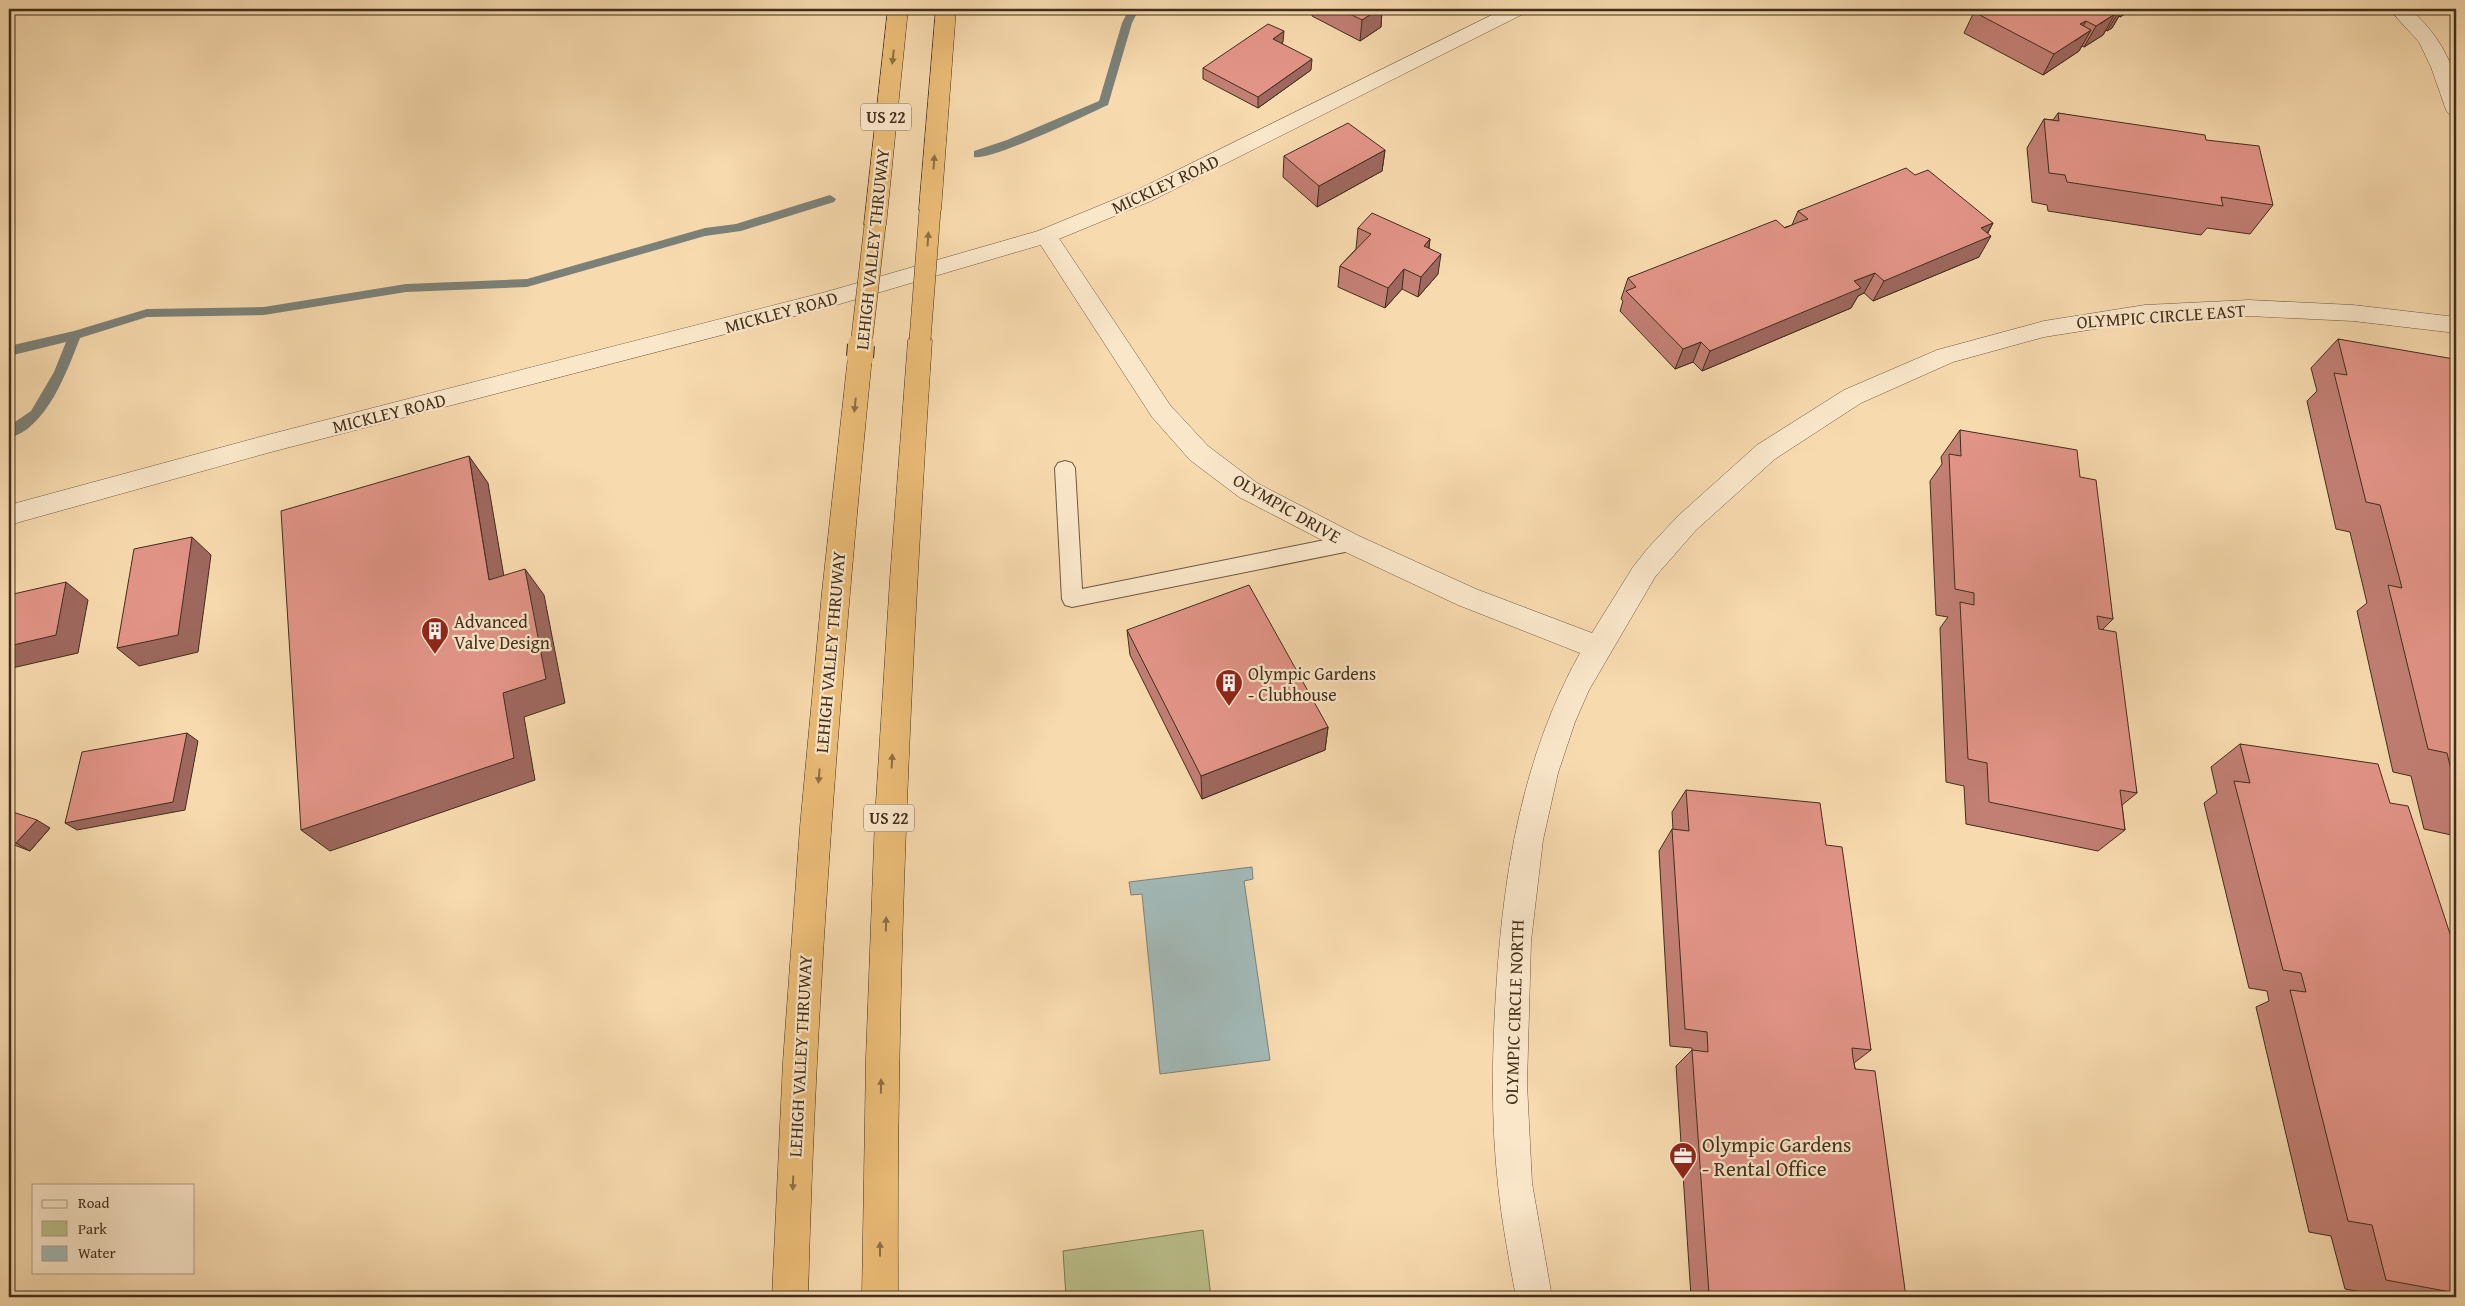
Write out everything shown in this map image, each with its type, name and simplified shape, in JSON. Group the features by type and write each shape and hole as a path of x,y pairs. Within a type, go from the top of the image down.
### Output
{"highway":[{"name":"LEHIGH VALLEY THRUWAY","path":"790,1297 793,1179 812,854 833,599 898,9"},
{"name":"US 22","path":"880,1297 879,1167 888,847 901,594 946,9"}],"street":[{"name":"MICKLEY ROAD","path":"9,515 271,443 826,300 1046,236 1143,196 1518,9"},
{"path":"2398,9 2411,18 2429,38 2456,110"},
{"name":"OLYMPIC DRIVE","path":"1046,236 1161,411 1199,453 1248,490 1350,543 1468,598 1596,648"},
{"name":"OLYMPIC CIRCLE EAST","path":"1596,648 1652,560 1720,488 1776,443 1832,408 1908,370 1979,344 2055,325 2112,316 2206,309 2303,310 2404,317 2456,325"},
{"name":"OLYMPIC CIRCLE NORTH","path":"1534,1297 1518,1208 1508,1083 1514,935 1533,816 1552,747 1596,648"}],"lane":[{"path":"1065,468 1072,599 1350,543"}],"green space":[{"path":"1203,1230 1211,1297 1066,1297 1063,1251"}],"water":[{"path":"1252,867 1253,879 1244,881 1270,1060 1160,1074 1142,894 1131,895 1129,882"}],"building":[{"path":"1340,9 1379,9 1362,20"},
{"path":"1980,9 2105,9 2115,14 2096,26 2086,21 2080,24 2091,30 2054,54 1974,12"},
{"path":"1268,24 1284,31 1273,39 1312,59 1258,97 1203,68"},
{"path":"2058,113 2205,135 2206,140 2259,146 2273,205 2221,197 2223,206 2067,182 2065,175 2049,173 2044,119 2059,121"},
{"path":"1348,123 1385,150 1319,186 1284,156"},
{"path":"1906,168 1915,175 1928,170 1993,223 1981,228 1991,236 1884,281 1875,273 1854,281 1861,288 1710,351 1701,342 1683,349 1626,291 1636,287 1628,278 1776,220 1785,228 1808,219 1798,211"},
{"path":"1372,213 1430,239 1424,246 1441,254 1421,277 1404,269 1388,288 1340,266 1371,234 1358,228"},
{"path":"2338,339 2454,359 2456,365 2456,790 2447,753 2428,749 2388,585 2402,588 2380,505 2366,502 2334,373 2347,375"},
{"path":"1960,430 2077,450 2080,477 2096,480 2113,619 2097,616 2099,629 2116,632 2137,793 2120,790 2125,830 1989,802 1987,763 1968,759 1960,602 1974,605 1974,593 1955,589 1949,454 1961,456"},
{"name":"Advanced Valve Design","path":"469,456 489,580 525,569 546,679 503,693 514,758 301,830 281,511"},
{"path":"192,537 178,635 117,648 134,549"},
{"path":"66,582 56,635 9,646 9,595"},
{"name":"Olympic Gardens - Clubhouse","path":"1249,585 1328,727 1201,776 1127,630"},
{"path":"187,733 173,802 65,823 82,752"},
{"path":"2240,744 2378,764 2390,803 2408,806 2456,952 2456,1001 2454,1000 2456,1010 2456,1293 2386,1280 2372,1225 2348,1221 2290,990 2306,992 2301,973 2283,970 2234,781 2250,783"},
{"path":"1686,790 1820,803 1826,845 1842,847 1871,1050 1852,1048 1853,1058 1855,1069 1875,1071 1906,1297 1730,1297 1709,1294 1692,1050 1708,1052 1707,1032 1685,1029 1672,829 1689,831"},
{"path":"10,811 37,820 16,843 9,840"}],"waterway":[{"path":"978,154 1011,143 1104,103 1127,23 1134,9"},
{"path":"75,335 147,313 264,311 406,288 527,283 705,232 737,228 830,199"},
{"path":"9,351 75,335"},
{"path":"9,433 36,414 60,372 75,335"}],"place":[{"name":"Advanced Valve Design","path":"435,655"},
{"name":"Olympic Gardens - Clubhouse","path":"1229,707"},
{"name":"Olympic Gardens - Rental Office","path":"1683,1180"}]}
